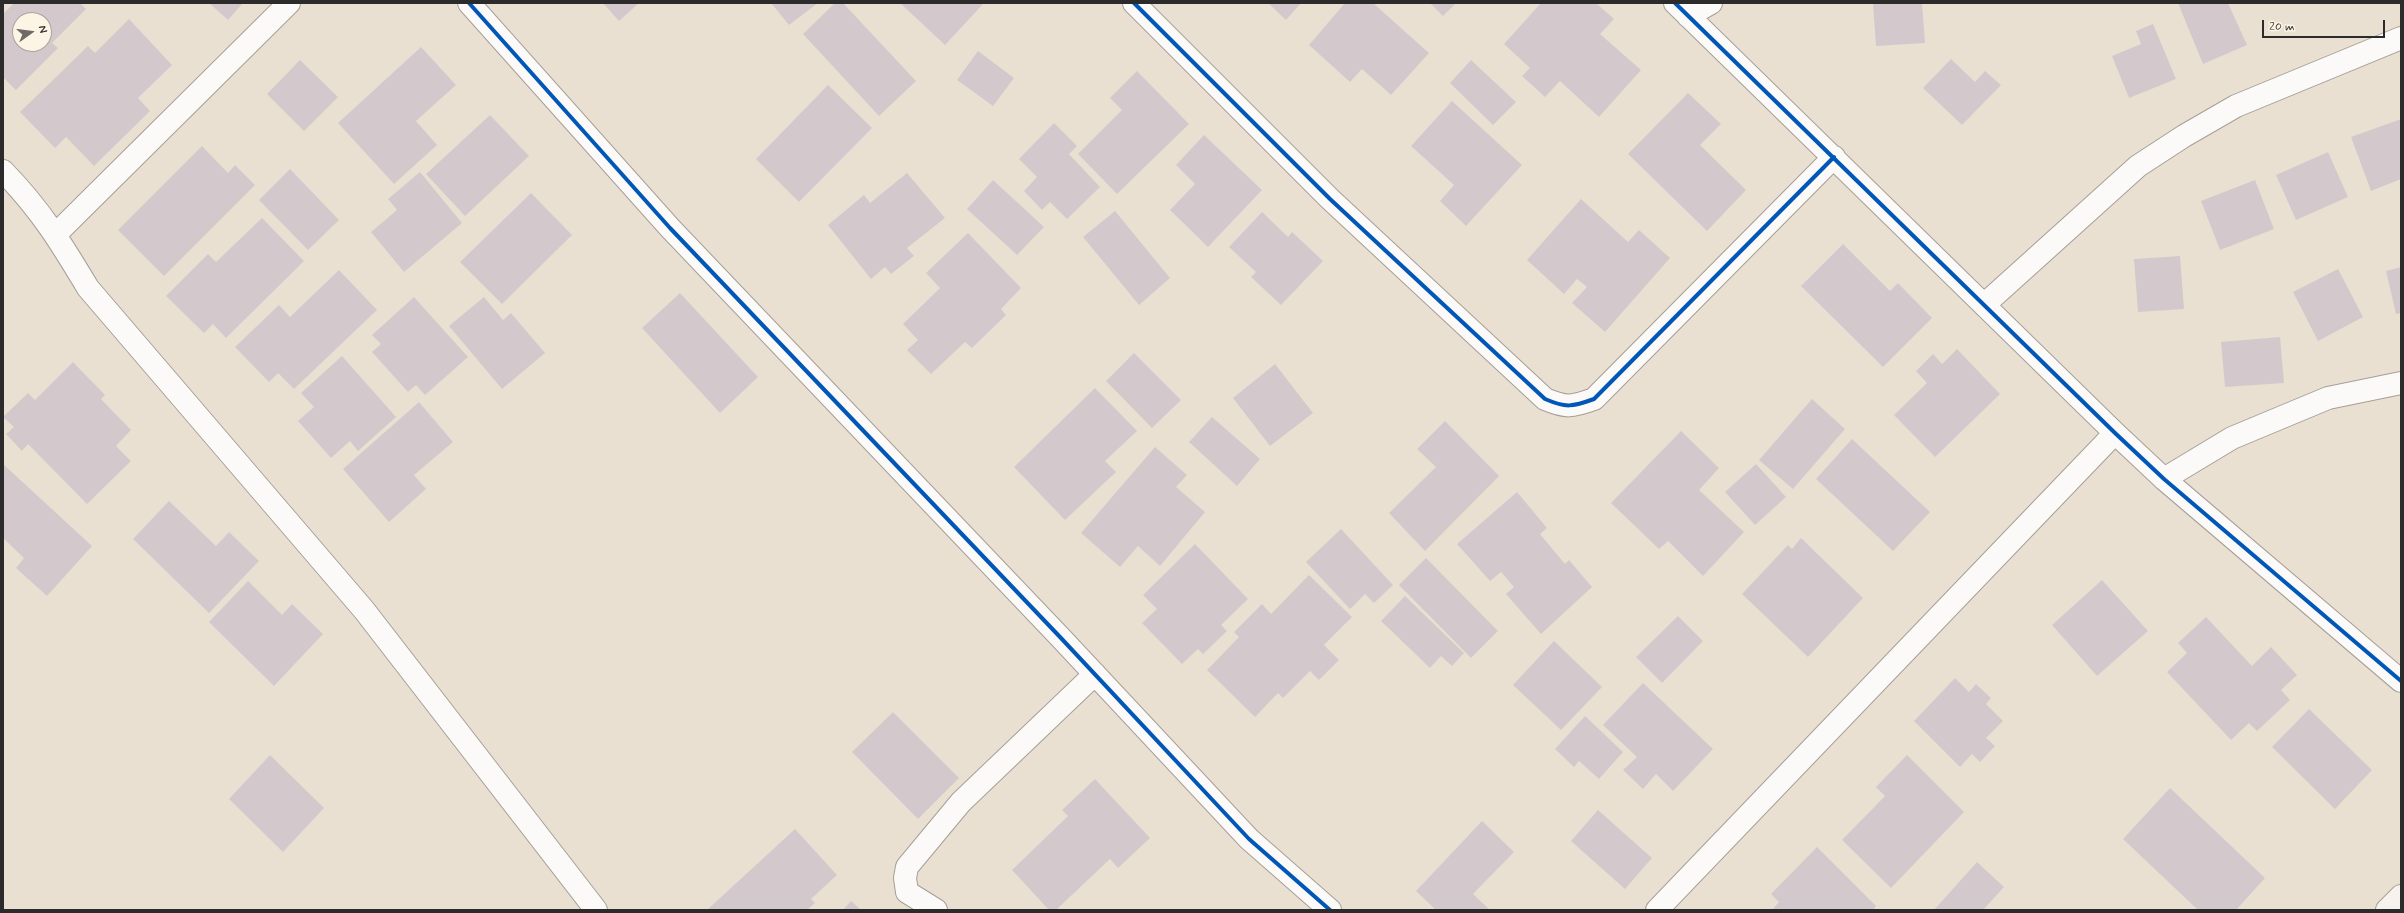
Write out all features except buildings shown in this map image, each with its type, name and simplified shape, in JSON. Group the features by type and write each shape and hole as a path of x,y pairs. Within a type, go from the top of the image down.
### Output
{"main road":[{"path":"2387,910 2401,896"}],"street":[{"path":"56,234 289,3"},
{"path":"469,3 670,228 1095,674 1249,839 1330,910"},
{"path":"1134,3 1330,199 1545,399 1560,406 1573,407 1594,399 1834,157"},
{"path":"1681,9 1711,3"},
{"path":"1681,9 1985,304 2115,433 2164,479 2401,681"},
{"path":"1985,304 2138,166 2184,136 2236,106 2401,38"},
{"path":"3,171 35,204 56,234 88,288 364,610 596,910"},
{"path":"2164,479 2232,438 2328,398 2401,384"},
{"path":"1657,910 2115,433"},
{"path":"936,910 907,892 905,878 907,867 960,802 1095,674"}],"cycle path":[{"path":"469,3 670,228 1060,637 1249,839 1330,910"},
{"path":"1134,3 1330,199 1545,399 1558,404 1574,405 1594,399 1834,157"},
{"path":"1675,3 2115,433 2164,479 2401,681"}]}
